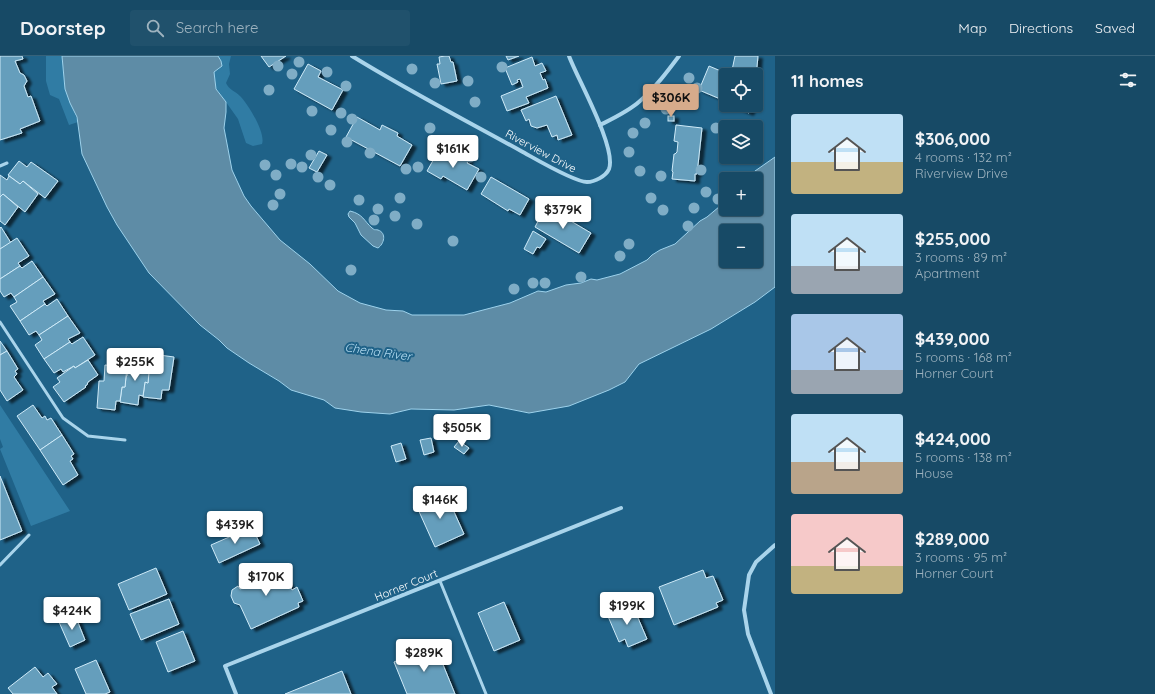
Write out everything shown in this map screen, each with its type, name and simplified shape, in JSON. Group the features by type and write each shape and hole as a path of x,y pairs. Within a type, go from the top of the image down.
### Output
{"street":[{"name":"Riverview Drive","path":"352,56 430,101 576,180 587,182 603,177 609,168 610,163 608,149 600,125 568,56"},
{"path":"600,125 640,102 657,85 679,56"},
{"name":"Horner Court","path":"236,694 225,666 621,508"},
{"path":"771,694 748,634 744,610 749,574 756,562 775,545"}],"lane":[{"path":"0,166 7,163"},
{"path":"0,322 63,418 88,436 125,440"},
{"path":"0,565 29,534"},
{"path":"440,581 486,694"}],"shaded area":[{"path":"46,56 62,56 65,89 78,122 69,125 59,99 50,95 46,81"},
{"path":"218,56 231,56 229,64 230,74 226,83 230,89 240,96 252,112 259,126 263,139 262,144 253,146 246,143 238,119 216,88 214,72 219,69 221,61"},
{"path":"0,405 70,511 31,526 0,449 3,447 0,439"}],"water":[{"name":"Chena River","path":"62,56 218,56 222,66 214,72 216,89 226,102 224,128 232,170 244,196 251,206 280,240 310,264 338,291 360,303 386,310 403,311 412,315 464,315 510,303 538,291 546,292 566,285 581,283 591,279 597,280 620,274 647,260 660,250 675,244 700,221 719,207 719,216 763,216 763,172 754,172 775,157 775,287 755,302 711,329 639,364 625,382 569,406 529,413 489,405 454,410 411,409 390,414 335,408 324,400 291,390 227,348 200,325 149,273 117,225 82,154 77,117 65,89"},
{"path":"350,211 358,214 375,230 381,231 384,239 378,248 373,246 361,235 355,223 349,217 348,214"}],"building":[{"path":"0,56 22,56 23,59 15,61 20,73 24,75 27,81 24,86 28,97 31,96 40,121 20,129 22,133 0,140"},
{"path":"261,56 286,56 269,67"},
{"path":"449,56 451,62 453,62 457,81 441,84 437,64 440,64 439,57"},
{"path":"506,56 519,56 508,60"},
{"path":"735,56 758,56 757,68 732,68"},
{"path":"532,57 535,66 542,63 546,71 540,73 543,80 545,79 548,88 526,97 529,103 507,111 501,96 523,87 520,79 512,85 505,68"},
{"path":"308,64 321,71 318,77 343,90 332,110 294,89"},
{"path":"709,66 719,70 719,98 699,90"},
{"path":"556,96 572,135 558,140 557,135 552,137 547,125 537,128 531,126 529,119 526,121 521,110"},
{"path":"668,116 674,116 674,121 668,121"},
{"path":"357,117 380,130 382,125 398,133 397,136 412,145 400,166 346,137"},
{"path":"676,125 702,128 695,181 672,179 674,154 677,152 678,142 674,141"},
{"path":"439,150 446,154 447,152 460,159 461,156 469,160 467,163 479,169 467,190 443,176 441,179 427,171"},
{"path":"319,151 327,155 317,172 309,168"},
{"path":"19,161 27,167 31,162 58,181 45,198 23,181 20,184 8,175"},
{"path":"0,175 7,180 9,176 20,184 23,181 38,194 25,212 3,194 0,197"},
{"path":"491,177 529,199 520,215 509,209 508,211 481,194"},
{"path":"3,194 18,207 5,225 0,221 0,197"},
{"path":"545,208 557,214 559,211 565,214 564,217 591,233 579,253 535,227"},
{"path":"1,227 11,243 0,249 0,228"},
{"path":"533,231 546,239 540,248 537,247 533,254 524,249"},
{"path":"17,238 29,256 18,263 20,266 0,279 0,249"},
{"path":"32,261 43,277 14,297 11,293 4,297 0,291 0,279 20,266 22,268"},
{"path":"43,277 55,294 43,301 45,304 20,321 10,306 17,302 14,297"},
{"path":"57,299 68,316 39,335 36,331 29,335 20,321 45,304 47,306"},
{"path":"68,316 80,333 68,339 70,342 44,359 35,345 42,340 39,335"},
{"path":"83,337 95,355 75,368 74,366 63,372 61,369 54,373 44,359 70,342 72,344"},
{"path":"0,341 7,351 0,355"},
{"path":"7,351 18,369 15,371 17,374 14,377 23,390 7,401 0,390 0,355"},
{"path":"152,354 174,357 169,390 162,390 161,399 143,397 145,382 148,383 149,370 151,371"},
{"path":"88,360 98,375 88,382 85,386 86,387 64,402 53,387 60,382 57,378 74,366 75,368"},
{"path":"129,360 150,362 148,383 145,382 143,396 139,395 138,405 120,402 122,387 125,387"},
{"path":"105,365 127,367 125,387 122,387 120,401 116,401 115,410 97,408 99,381 104,381"},
{"path":"33,405 42,418 45,416 47,420 51,418 62,435 40,450 17,416"},
{"path":"62,435 74,454 71,456 73,459 70,461 78,475 63,485 40,450"},
{"path":"431,438 434,452 424,455 420,440"},
{"path":"459,441 469,448 464,454 454,447"},
{"path":"401,443 406,459 396,462 391,446"},
{"path":"0,476 22,531 0,540"},
{"path":"446,494 464,534 435,547 417,507"},
{"path":"252,527 260,544 219,563 211,545"},
{"path":"274,566 277,572 282,570 292,590 297,587 303,601 298,603 299,607 251,629 240,605 234,603 231,596 232,590 238,586 240,589 252,583 249,578"},
{"path":"156,568 167,594 129,610 118,584"},
{"path":"703,570 706,578 713,576 723,600 716,603 718,607 674,625 659,587"},
{"path":"169,599 179,624 141,640 130,614"},
{"path":"504,602 520,640 494,651 478,613"},
{"path":"632,604 647,639 628,647 625,639 619,642 607,614"},
{"path":"75,615 85,640 70,647 59,622"},
{"path":"183,631 195,661 168,672 156,642"},
{"path":"435,645 455,694 407,694 394,662"},
{"path":"96,660 110,692 105,694 86,694 75,669"},
{"path":"35,667 43,677 48,673 57,684 52,687 57,694 13,694 8,688"},
{"path":"342,671 351,694 285,694"}]}
